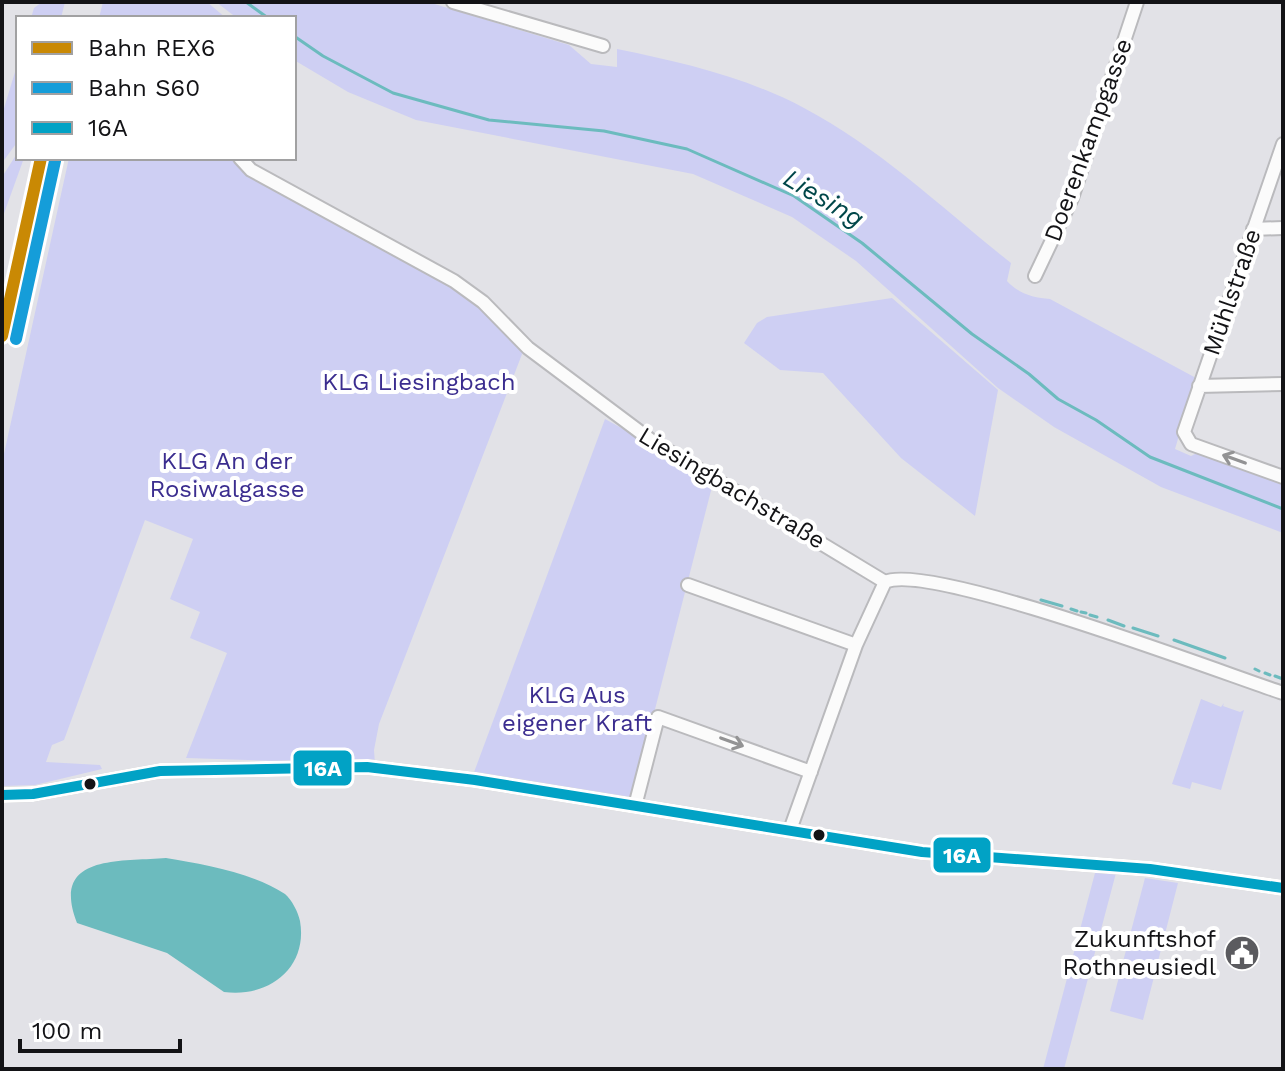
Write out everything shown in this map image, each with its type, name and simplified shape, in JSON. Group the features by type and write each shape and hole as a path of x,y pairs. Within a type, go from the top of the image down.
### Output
{"street":[{"path":"453,2 603,46"},
{"name":"Doerenkampgasse","path":"1035,276 1072,198 1137,2"},
{"name":"Mühlstraße","path":"1283,144 1184,432 1186,440 1283,477"},
{"name":"Liesingbachstraße","path":"242,160 251,170 454,281 483,302 528,348 652,441 885,582"},
{"path":"1253,229 1283,228"},
{"path":"1199,386 1283,384"},
{"path":"790,830 856,645 885,582 909,578 1009,602 1181,655 1283,693"},
{"path":"688,585 856,645"},
{"path":"635,806 658,717 811,772"},
{"path":"2,795 33,794 143,772 328,766 450,777 960,857 1150,869 1283,888"}],"green space":[{"path":"42,2 65,2 62,16 32,16 34,8"},
{"path":"103,2 207,2 224,16 100,16"},
{"path":"216,2 428,2 569,45 591,64 617,67 617,49 689,65 782,97 832,124 911,181 1011,263 1007,281 1017,289 1050,299 1196,378 1175,449 1191,456 1199,452 1283,484 1283,533 1161,487 1054,427 998,388 856,261 792,217 693,174 416,120 348,92 296,61 296,16 234,16"},
{"path":"16,69 16,144 2,163 2,115"},
{"path":"16,155 16,160 23,160 2,219 2,177"},
{"path":"69,160 243,160 472,300 524,349 379,724 375,764 186,758 227,653 190,638 200,612 170,599 193,539 145,520 64,740 52,745 46,762 100,765 102,769 35,785 2,786 2,463"},
{"path":"892,298 998,390 975,516 901,458 823,373 780,370 744,343 757,323 767,317"},
{"name":"KLG Aus eigener Kraft","path":"605,419 714,479 632,799 473,775"},
{"path":"1201,699 1221,707 1224,703 1223,706 1240,712 1244,710 1221,790 1192,782 1190,789 1172,784"},
{"path":"1095,873 1116,873 1064,1069 1043,1069"},
{"path":"1145,878 1178,883 1143,1020 1110,1011"}],"shaded area":[{"path":"166,858 243,875 288,897 300,921 301,938 292,965 282,976 256,990 224,992 167,953 77,923 71,901 73,884 81,873 110,862"}],"waterway":[{"name":"Liesing","path":"246,2 265,16"},
{"name":"Liesing","path":"296,37 323,56 393,93 489,120 604,131 687,149 794,196 862,243 972,334 1029,374 1058,399 1096,420 1150,457 1283,509"},
{"path":"1041,600 1062,606"},
{"path":"1071,609 1077,611"},
{"path":"1081,612 1086,613"},
{"path":"1090,615 1097,617"},
{"path":"1108,620 1124,626"},
{"path":"1133,628 1158,636"},
{"path":"1174,640 1225,658"},
{"path":"1255,669 1259,671"},
{"path":"1265,673 1270,675"},
{"path":"1275,676 1283,679"}],"rail line":[{"name":"REX6","path":"2,336 41,160"},
{"name":"S60","path":"16,339 55,161"}],"transit line":[{"name":"16A","path":"2,795 33,794 160,771 367,767 475,780 922,852 1150,869 1283,888"}],"place":[{"name":"Zukunftshof Rothneusiedl","path":"1242,953"}],"park label":[{"name":"KLG Liesingbach","path":"419,382"},
{"name":"KLG An der Rosiwalgasse","path":"227,475"}]}
